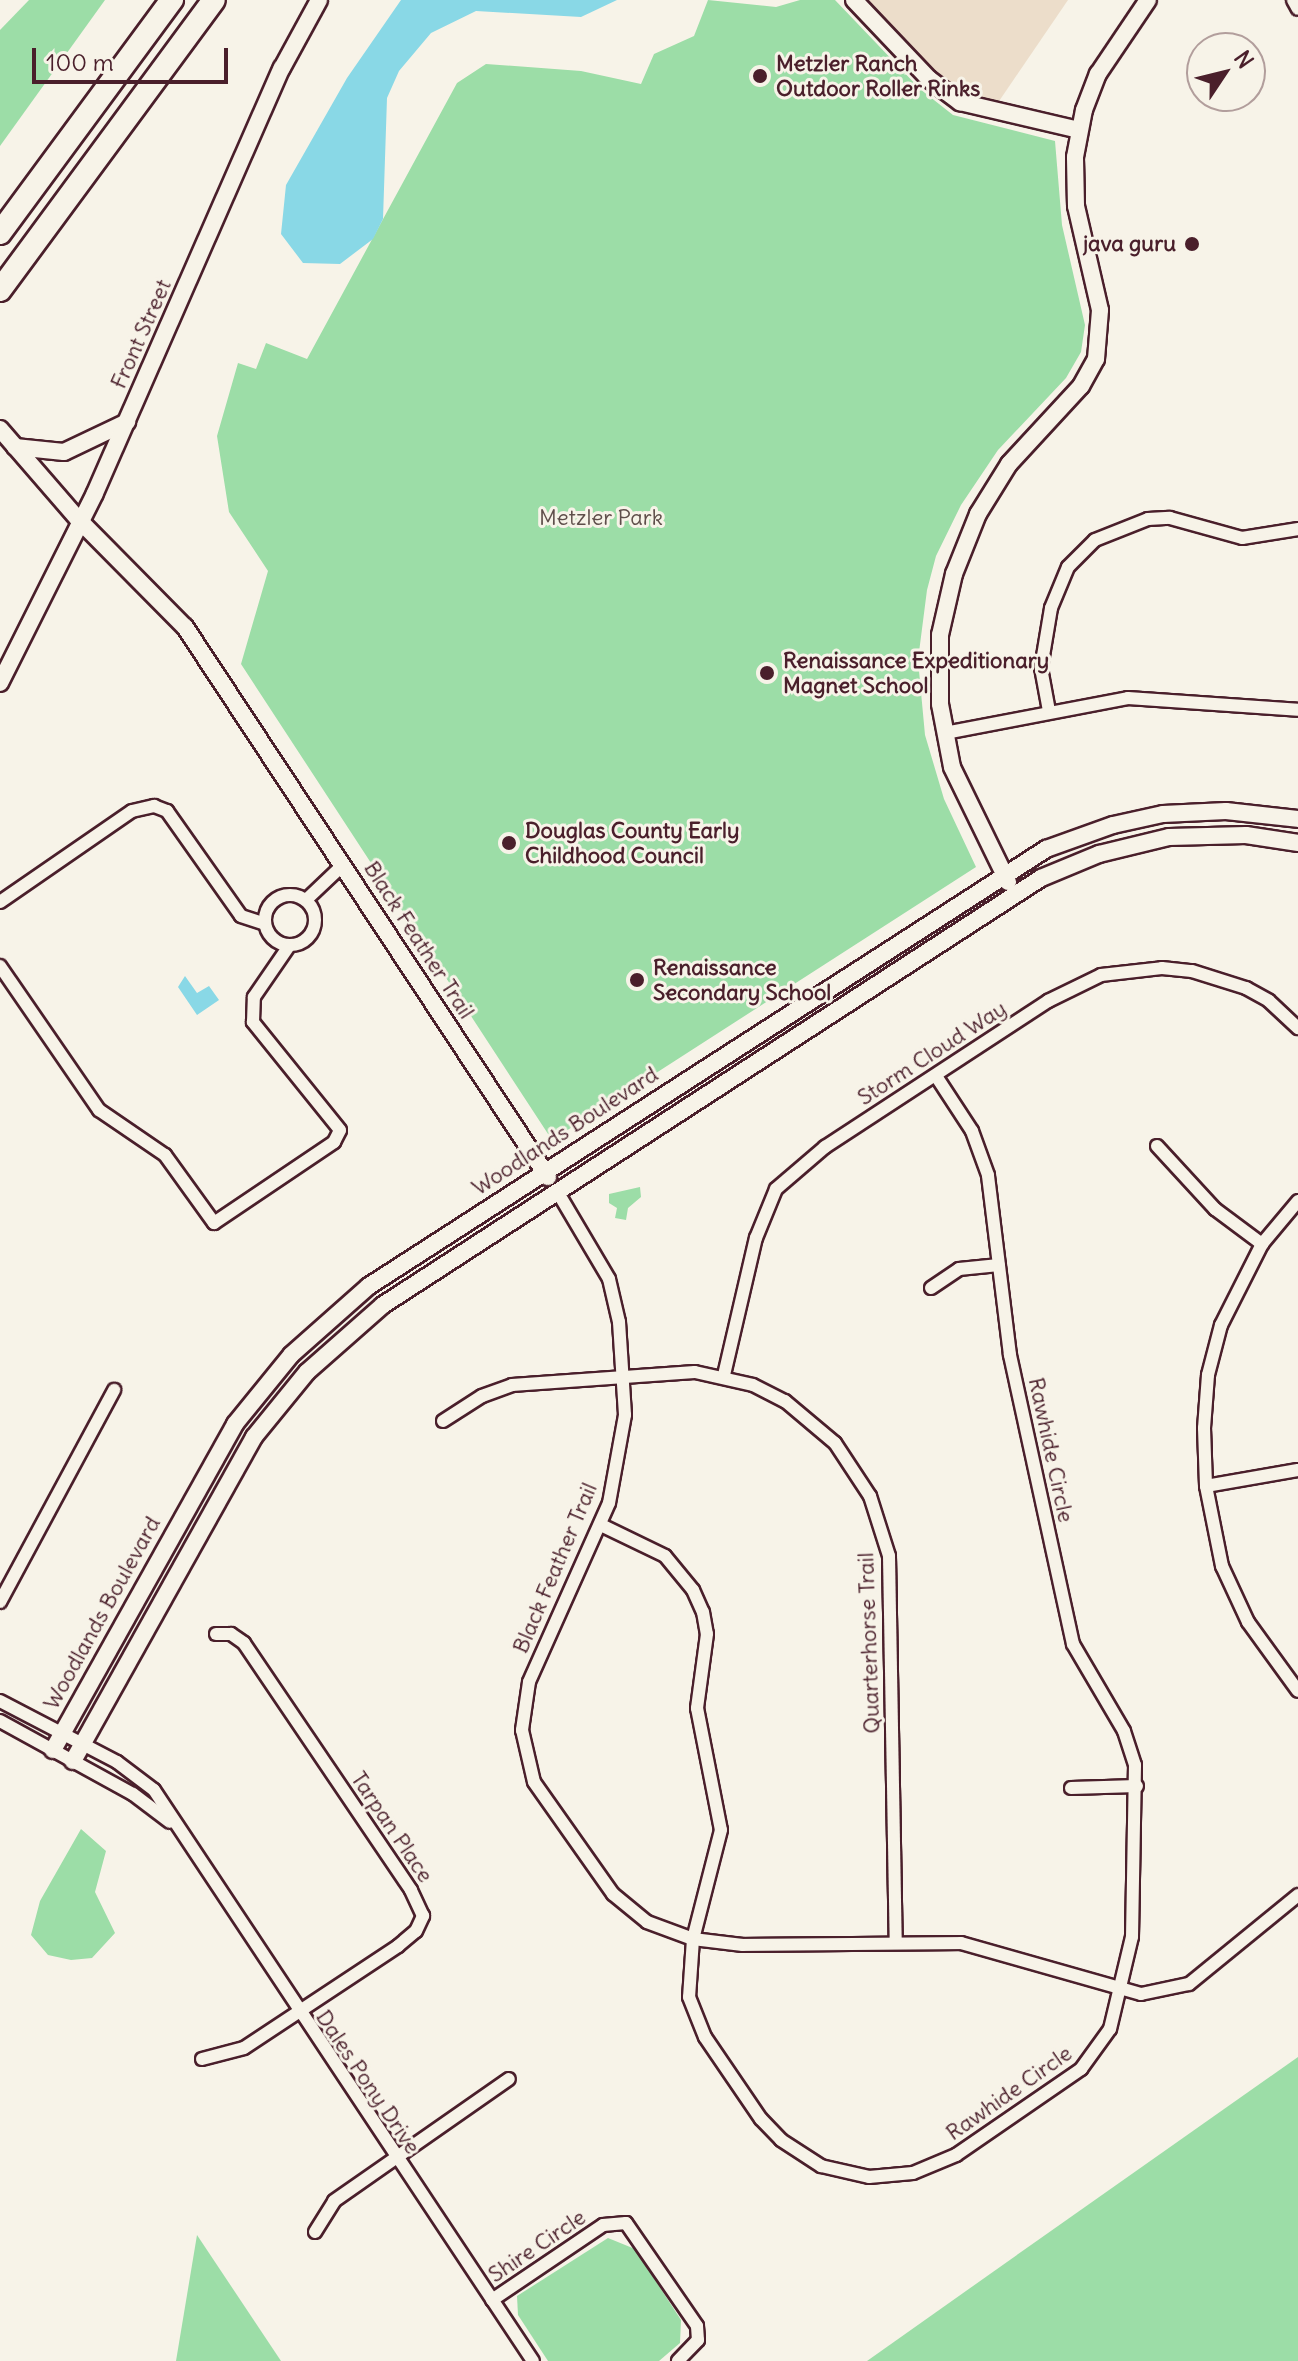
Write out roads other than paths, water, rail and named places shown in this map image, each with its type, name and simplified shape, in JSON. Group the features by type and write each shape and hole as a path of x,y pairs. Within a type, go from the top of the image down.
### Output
{"highway":[{"path":"0,233 172,0"},
{"path":"0,290 214,0"}],"street":[{"name":"Front Street","path":"0,683 127,422 282,68 319,0"},
{"path":"854,0 929,79 960,102 1079,130"},
{"path":"1014,893 966,802 945,733 940,635 966,542 993,488 1027,442 1081,386 1100,345 1100,310 1076,206 1079,130 1098,74 1148,0"},
{"path":"1293,0 1298,9"},
{"path":"15,447 64,452 127,422"},
{"name":"Black Feather Trail","path":"0,429 78,519 185,627 544,1171 609,1279 623,1374 620,1462 601,1525 529,1682 522,1712 524,1747 534,1782 604,1884 647,1922 693,1939 743,1945 896,1941 982,1947 1120,1991 1157,1994 1189,1984 1298,1895"},
{"path":"1049,711 1041,668 1051,608 1068,567 1095,540 1148,519 1170,518 1242,538 1298,529"},
{"path":"945,733 1049,711 1149,697 1298,710"},
{"path":"0,902 132,811 154,806 167,811 241,916 265,924 273,939 289,946"},
{"name":"Woodlands Boulevard","path":"53,1750 212,1460 273,1375 369,1286 1003,873 1068,840 1136,819 1226,811 1298,819"},
{"name":"Woodlands Boulevard","path":"73,1761 220,1492 290,1390 383,1305 1014,893 1081,860 1139,843 1220,834 1298,843"},
{"path":"306,900 343,865"},
{"path":"265,924 274,900 291,895 306,900"},
{"path":"0,966 99,1110 165,1155 214,1223 334,1142 340,1130 253,1022 254,997 289,946 306,940 315,925 306,900"},
{"name":"Storm Cloud Way","path":"724,1375 759,1228 776,1189 804,1161 1075,986 1133,970 1162,968 1224,979 1269,1001 1298,1028"},
{"name":"Rawhide Circle","path":"601,1525 665,1556 693,1590 703,1612 707,1634 697,1708 721,1830 693,1939 689,1997 695,2018 761,2119 802,2156 869,2177 913,2173 945,2161 1068,2079 1103,2042 1120,1991 1136,1909 1137,1786 1124,1731 1086,1673 1071,1634 1012,1366 982,1150 936,1076"},
{"path":"1157,1146 1215,1209 1262,1244"},
{"path":"1298,1201 1262,1244 1215,1340 1205,1391 1206,1486 1226,1575 1248,1622 1298,1691"},
{"path":"931,1288 959,1269 999,1265"},
{"name":"Quarterhorse Trail","path":"443,1421 482,1396 512,1385 623,1374 724,1375 785,1401 835,1443 855,1469 882,1527 889,1556 896,1941"},
{"path":"0,1602 114,1390"},
{"path":"1206,1486 1298,1470"},
{"name":"Tarpan Place","path":"202,2059 234,2054 298,2013 410,1936 422,1912 244,1643 231,1634 216,1634"},
{"name":"Dales Pony Drive","path":"0,1701 83,1743 148,1783 172,1824 394,2158 533,2361"},
{"name":"Dales Pony Drive","path":"0,1721 73,1761 172,1824"},
{"path":"1071,1788 1137,1786"},
{"path":"315,2232 334,2201 509,2079"},
{"name":"Shire Circle","path":"492,2300 603,2225 626,2223 697,2326 694,2347 678,2361"}],"water":[{"path":"401,0 617,0 581,17 476,11 431,33 399,71 387,98 383,219 373,239 340,264 303,263 281,234 286,185 347,78"},
{"path":"185,976 197,993 209,986 219,1000 197,1015 178,987"}],"place":[{"name":"Metzler Ranch Outdoor Roller Rinks","path":"760,76"},
{"name":"java guru","path":"1192,244"},
{"name":"Renaissance Expeditionary Magnet School","path":"767,673"},
{"name":"Douglas County Early Childhood Council","path":"509,843"},
{"name":"Renaissance Secondary School","path":"637,980"}],"park label":[{"name":"Metzler Park","path":"601,518"}]}
